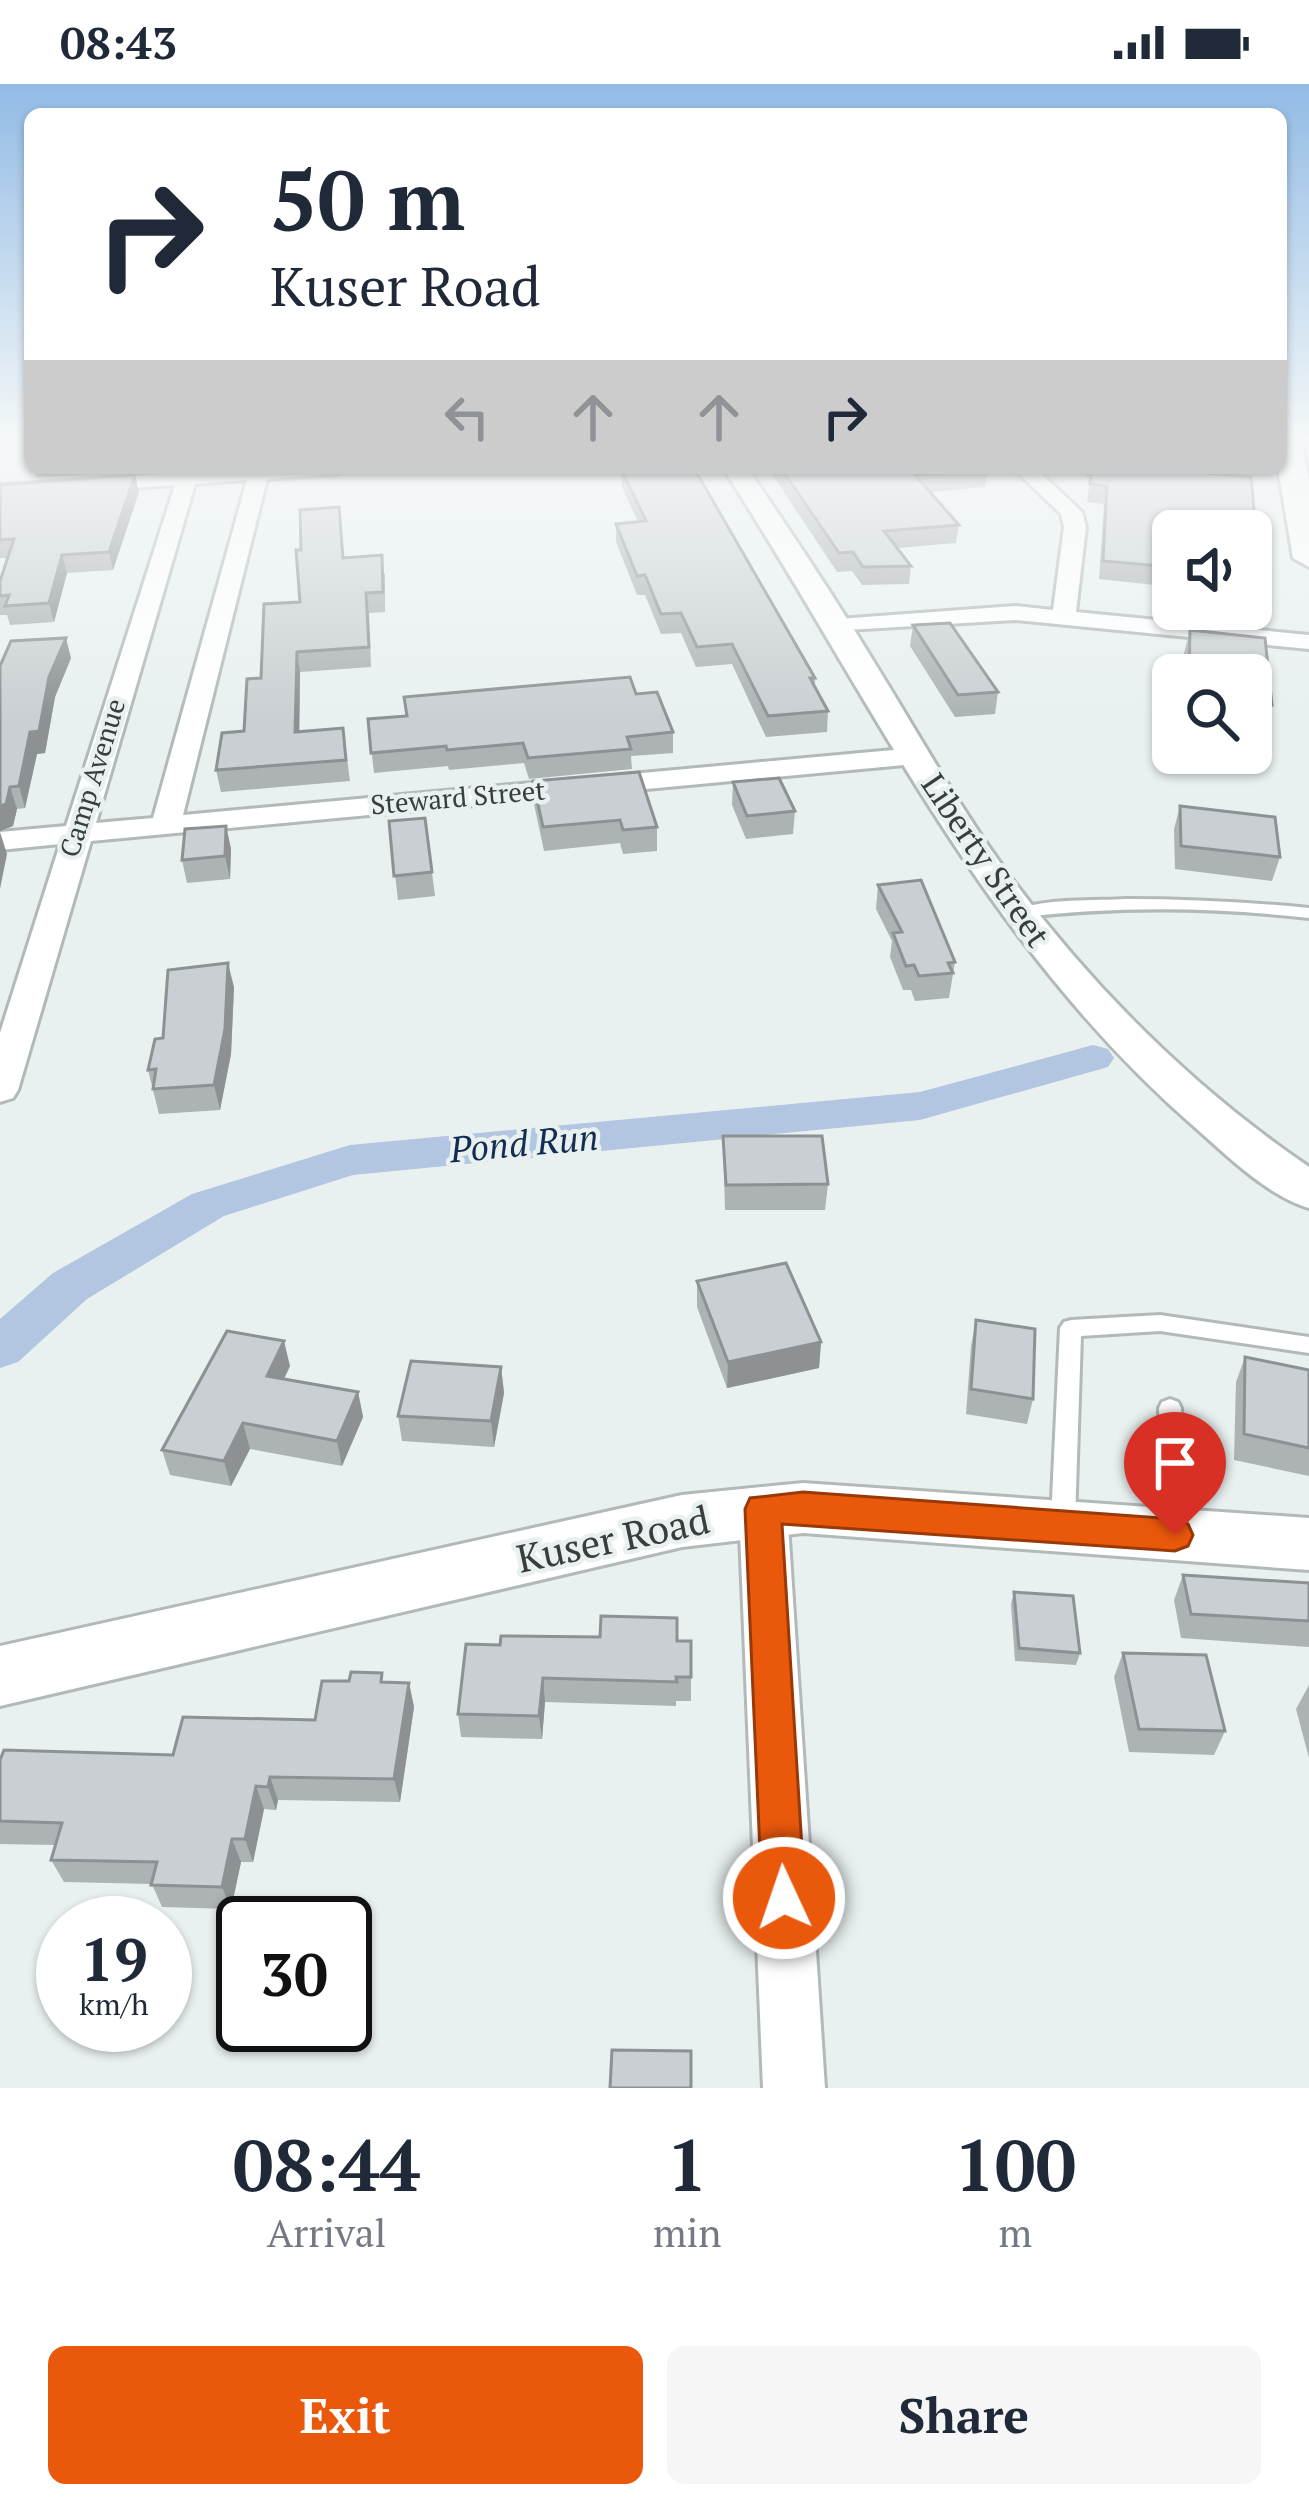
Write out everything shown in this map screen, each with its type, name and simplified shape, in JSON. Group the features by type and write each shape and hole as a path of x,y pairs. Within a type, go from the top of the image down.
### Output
{"street":[{"name":"Camp Avenue","path":"0,1090 169,533"},
{"path":"166,825 244,533"},
{"name":"Liberty Street","path":"777,533 965,840 1017,913 1109,1022 1268,1163 1309,1191"},
{"path":"1064,616 1074,533"},
{"path":"838,626 977,614 1064,616 1309,641"},
{"name":"Steward Street","path":"0,841 916,756"},
{"path":"763,1509 794,2088"},
{"name":"Kuser Road","path":"0,1676 682,1521 763,1509 1309,1544"}],"lane":[{"path":"1017,913 1090,903 1260,907 1309,913"},
{"path":"1062,1527 1071,1328 1160,1323 1309,1345"},
{"path":"1170,1408 1175,1535"}],"building":[{"path":"0,533 116,533 109,552 62,555 49,603 5,606 9,595 0,596 0,581 14,539 0,540"},
{"path":"301,533 341,533 343,558 382,555 383,592 366,593 369,647 297,652 295,732 343,728 346,760 216,770 222,733 244,731 247,679 261,678 264,604 300,602 296,550 301,550"},
{"path":"619,533 731,533 815,678 810,678 828,711 768,716 732,644 697,647 681,613 661,614 645,575 637,576"},
{"path":"825,533 885,533 911,566 863,567 853,552 839,553"},
{"path":"1105,533 1152,533 1152,565 1103,561"},
{"path":"950,623 998,692 958,695 913,625"},
{"path":"1190,630 1265,638 1267,654 1189,654"},
{"path":"66,638 49,677 39,731 30,732 19,786 10,787 6,804 0,806 0,666 11,641"},
{"path":"630,677 636,694 657,692 673,732 627,737 631,749 528,758 523,743 371,753 368,719 407,716 404,697"},
{"path":"639,772 657,827 623,830 620,820 543,827 533,781"},
{"path":"779,778 795,811 747,816 733,782"},
{"path":"1180,806 1275,817 1280,857 1181,846"},
{"path":"425,818 432,872 394,876 389,821"},
{"path":"226,826 225,856 182,860 185,829"},
{"path":"921,880 955,962 948,963 953,973 919,976 914,965 906,966 893,933 902,932 878,885"},
{"path":"228,963 225,1029 214,1085 153,1089 156,1069 148,1070 155,1039 163,1038 168,970"},
{"path":"723,1136 822,1136 828,1184 726,1185"},
{"path":"786,1263 821,1342 728,1362 697,1281"},
{"path":"976,1320 1035,1329 1033,1399 971,1389"},
{"path":"227,1331 284,1341 267,1376 358,1392 337,1441 243,1423 224,1461 162,1450"},
{"path":"1245,1357 1309,1370 1309,1448 1244,1434"},
{"path":"411,1361 501,1367 491,1421 398,1416"},
{"path":"1183,1575 1309,1583 1309,1621 1191,1614"},
{"path":"1014,1592 1073,1596 1080,1653 1019,1648"},
{"path":"601,1616 677,1618 677,1641 691,1641 691,1677 676,1677 677,1682 543,1678 539,1716 458,1714 466,1644 500,1645 501,1636 600,1637"},
{"path":"1123,1653 1206,1655 1225,1731 1139,1729"},
{"path":"351,1672 382,1673 381,1682 409,1683 394,1779 270,1777 268,1787 256,1786 245,1839 232,1839 222,1887 151,1885 157,1862 51,1860 62,1823 0,1821 4,1750 173,1755 183,1717 315,1720 322,1681 349,1681"},
{"path":"612,2050 691,2051 691,2088 610,2088"}],"waterway":[{"name":"Pond Run","path":"0,1348 70,1286 208,1205 350,1160 920,1106 1093,1058"}],"route":[{"path":"784,1898 763,1509 1175,1535"}]}
